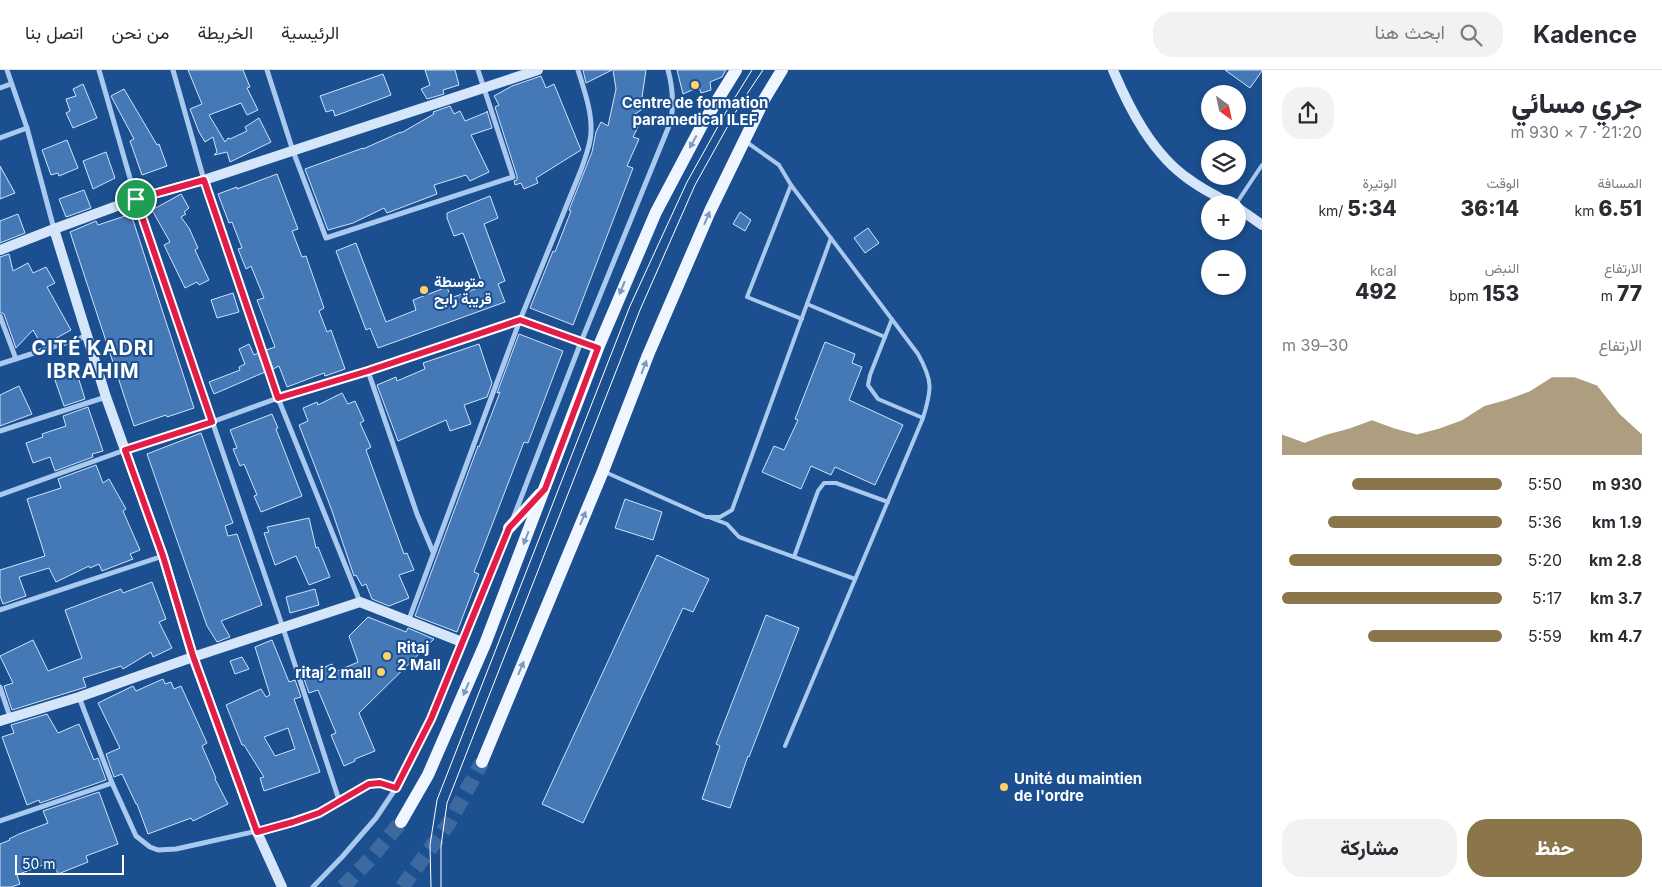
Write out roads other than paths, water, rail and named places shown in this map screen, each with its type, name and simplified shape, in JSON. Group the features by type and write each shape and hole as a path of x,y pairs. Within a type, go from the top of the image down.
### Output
{"main road":[{"path":"402,822 428,775 485,644 598,348 656,212 702,125 736,70"},
{"path":"482,762 603,471 648,355 710,210 765,98 782,70"},
{"path":"509,528 545,489"}],"street":[{"path":"6,70 27,128 54,229 106,397 163,556 193,656 257,832 282,887"},
{"path":"99,70 136,199 283,628 339,800"},
{"path":"173,70 204,180 278,398 360,602"},
{"path":"266,70 326,238 513,177 478,70"},
{"path":"0,250 136,199 204,180 538,70"},
{"path":"408,622 520,320 581,170 591,133 590,114 578,70"},
{"path":"313,887 370,824 396,788 431,719 671,121 674,89 668,70"},
{"path":"1113,70 1125,99 1159,152 1189,180 1215,195"},
{"path":"0,88 11,84"},
{"path":"0,138 27,128"},
{"path":"1246,214 1262,225"},
{"path":"0,316 16,359"},
{"path":"0,494 278,398 368,371 520,320 598,348"},
{"path":"0,364 87,336"},
{"path":"368,371 417,514 434,553"},
{"path":"0,431 106,397"},
{"path":"0,610 163,556"},
{"path":"0,687 5,719 79,697 193,656 360,602 462,642"},
{"path":"79,697 112,783 136,836 150,847 158,850 167,850 257,832 293,822 319,813 369,784 380,783 396,788"},
{"path":"0,821 112,783"}],"lane":[{"path":"744,140 779,165 791,185 918,354 928,372 930,395 923,418 786,746"},
{"path":"1242,195 1262,164"},
{"path":"791,185 747,297 802,319"},
{"path":"706,517 720,517 732,510 831,238"},
{"path":"807,304 885,337"},
{"path":"892,319 870,375 868,385 878,399 923,418"},
{"path":"603,471 706,517 727,524 739,537 855,579"},
{"path":"794,557 818,491 824,482 836,482 888,502"}],"tunnel":[{"path":"402,887 449,823 482,762"},
{"path":"343,887 370,859 401,822"}],"tram line":[{"path":"431,887 430,845 437,800 630,306 687,182 752,70"},
{"path":"441,887 441,846 447,803 640,310 695,185 739,106 763,70"}],"place":[{"name":"Centre de formation paramedical ILEF","path":"695,85"},
{"name":"متوسطة قريبة رابح","path":"424,290"},
{"name":"Ritaj 2 Mall","path":"387,656"},
{"name":"ritaj 2 mall","path":"381,672"},
{"name":"Unité du maintien de l'ordre","path":"1004,787"}],"district":[{"name":"CITÉ KADRI IBRAHIM","path":"93,360"}]}
